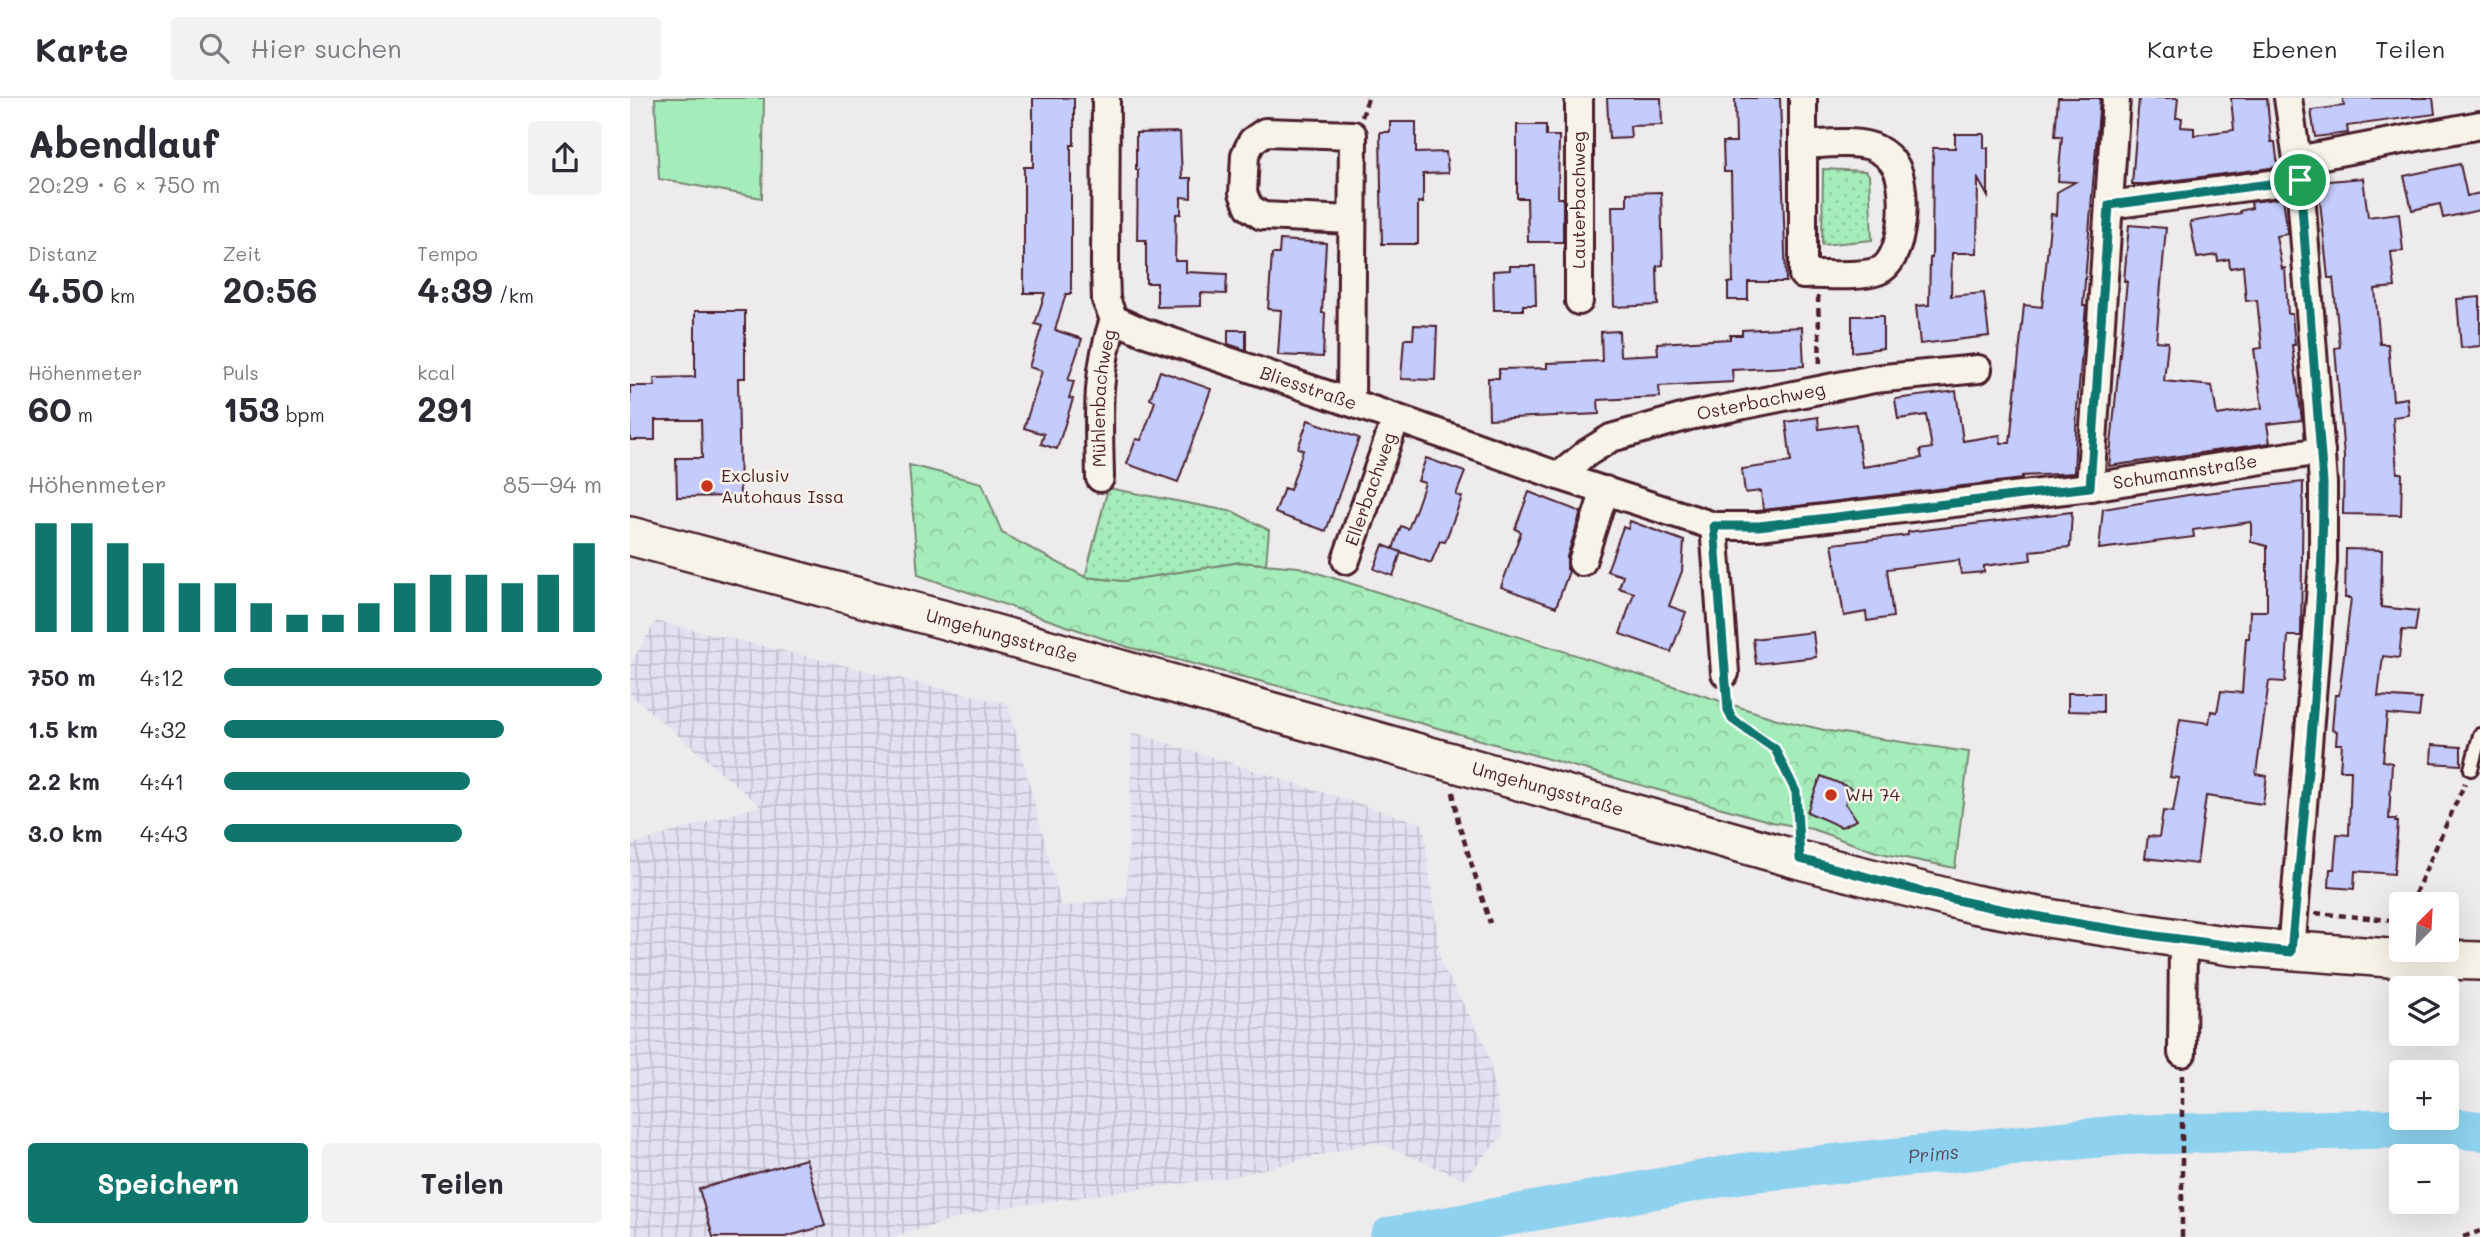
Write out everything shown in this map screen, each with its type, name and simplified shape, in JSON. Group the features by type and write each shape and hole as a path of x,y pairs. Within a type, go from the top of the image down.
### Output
{"main road":[{"name":"Umgehungsstraße","path":"630,536 960,624 1800,859 1973,904 2183,940 2291,952 2480,961"}],"street":[{"path":"1107,98 1105,265 1107,300 1114,319"},
{"name":"Lauterbachweg","path":"1579,98 1579,301"},
{"path":"1803,98 1803,145 1803,275 1868,273 1886,267 1896,252 1901,234 1901,187 1897,169 1888,157 1876,148 1858,144 1803,145"},
{"path":"2090,487 2116,98"},
{"path":"2288,98 2298,170 2323,483 2323,562 2291,952"},
{"path":"2109,205 2298,170 2480,125"},
{"path":"1351,402 1353,135 1265,132 1252,141 1245,155 1243,193 1249,207 1262,216 1352,220"},
{"name":"Bliesstraße","path":"1114,319 1143,332 1559,476 1714,526"},
{"name":"Mühlenbachweg","path":"1100,478 1100,375 1106,342 1114,319"},
{"name":"Osterbachweg","path":"1559,476 1611,438 1638,429 1821,388 1874,379 1979,369"},
{"name":"Ellerbachweg","path":"1346,559 1396,418"},
{"name":"Schumannstraße","path":"1714,526 1759,526 2090,487 2321,451"},
{"path":"1582,562 1605,490"},
{"path":"1714,526 1725,673"},
{"path":"2182,1053 2183,940"}],"lane":[{"path":"2471,769 2480,735"}],"path":[{"path":"1817,274 1821,388"},
{"path":"1725,673 1728,710 1732,719 1775,749 1796,792 1800,859"},
{"path":"1454,763 1453,788 1458,821 1490,923"},
{"path":"2416,892 2471,769"},
{"path":"2295,911 2389,920"},
{"path":"2182,1053 2182,1237"},
{"path":"2463,1237 2480,1231"}],"shaded area":[{"path":"656,621 1008,704 1062,907 1127,897 1132,732 1423,824 1441,963 1487,1048 1503,1135 1464,1179 1375,1142 1231,1177 992,1209 894,1237 630,1237 630,845 760,806 630,694 630,665"}],"green space":[{"path":"655,98 764,98 762,198 659,179"},
{"path":"1823,169 1865,171 1869,175 1872,240 1822,245"},
{"path":"909,465 982,483 1002,533 1085,577 1124,581 1240,562 1299,567 1777,719 1829,731 1969,752 1955,868 1876,852 1812,829 1772,822 1402,718 1128,647 918,575"},
{"path":"1108,488 1234,512 1269,530 1266,564 1240,562 1124,581 1085,577"}],"building":[{"path":"1033,98 1074,98 1074,145 1071,145 1071,294 1066,294 1055,330 1082,339 1068,380 1074,381 1069,398 1073,399 1057,449 1041,444 1044,434 1024,428 1042,371 1029,367 1042,326 1035,324 1045,293 1024,293 1024,167 1033,167"},
{"path":"1607,98 1661,98 1662,125 1630,126 1631,138 1609,139"},
{"path":"1735,98 1780,98 1786,282 1748,282 1748,300 1728,300 1728,283 1733,282 1731,172 1724,172 1723,142 1736,142"},
{"path":"2058,98 2100,98 2083,306 2086,306 2074,473 2022,476 2022,479 1763,510 1761,491 1745,493 1742,469 1791,462 1786,422 1818,417 1819,429 1856,424 1862,467 1922,458 1920,450 1932,448 1926,415 1898,419 1895,399 1956,391 1963,441 2000,435 2001,443 2010,443 2024,305 2042,307 2051,214 2056,215 2057,192 2075,182 2058,181 2062,136 2055,136"},
{"path":"2139,98 2178,98 2176,118 2182,118 2181,127 2194,128 2194,135 2234,130 2231,98 2267,98 2271,142 2275,142 2278,167 2132,184"},
{"path":"2343,98 2433,98 2435,114 2347,126 2348,133 2315,137 2311,110 2344,106"},
{"path":"1390,122 1416,122 1416,153 1446,152 1448,173 1423,174 1423,203 1418,202 1418,244 1382,244 1380,132 1390,132"},
{"path":"1517,125 1546,125 1546,136 1559,136 1558,198 1563,198 1563,242 1528,242 1527,198 1517,198"},
{"path":"1180,132 1182,178 1191,178 1191,198 1181,197 1181,214 1176,214 1175,261 1186,261 1186,272 1227,274 1226,294 1201,293 1201,306 1157,307 1157,283 1146,283 1146,240 1137,240 1136,133"},
{"path":"1955,134 1984,134 1984,148 1988,148 1988,197 1978,179 1977,253 1952,253 1951,296 1984,293 1989,336 1920,344 1916,306 1929,305 1933,148 1955,148"},
{"path":"2460,164 2467,196 2480,193 2480,210 2443,218 2440,204 2412,210 2404,176"},
{"path":"2363,178 2368,217 2399,213 2403,251 2391,252 2395,287 2375,289 2380,344 2388,344 2393,400 2407,398 2409,415 2393,417 2397,473 2402,473 2401,515 2343,514 2344,457 2335,348 2340,347 2333,278 2328,278 2318,182"},
{"path":"1661,192 1663,265 1657,266 1658,305 1614,307 1612,206 1627,206 1627,193"},
{"path":"2283,198 2288,234 2276,236 2282,269 2285,268 2288,314 2292,314 2295,345 2292,345 2302,420 2267,424 2270,443 2109,466 2127,281 2124,281 2129,225 2166,228 2156,341 2168,342 2164,381 2212,386 2217,415 2262,408 2254,349 2262,348 2257,300 2246,301 2243,266 2230,268 2229,259 2218,261 2217,255 2197,258 2190,222 2241,213 2240,211 2252,208 2251,202"},
{"path":"1280,240 1326,243 1322,313 1325,313 1323,357 1278,355 1281,310 1268,309 1272,254 1279,254"},
{"path":"1510,266 1535,266 1536,305 1523,305 1523,310 1494,310 1493,271 1510,270"},
{"path":"2480,297 2480,346 2461,348 2457,299"},
{"path":"695,311 745,311 745,378 738,378 740,496 677,497 676,458 702,458 701,420 655,420 655,440 630,440 630,386 655,386 654,378 695,377"},
{"path":"1852,316 1883,316 1883,348 1852,352"},
{"path":"1414,325 1437,326 1435,380 1401,379 1404,339 1413,339"},
{"path":"1802,327 1804,366 1732,370 1733,382 1659,386 1660,397 1598,400 1599,414 1489,419 1488,378 1499,378 1499,369 1547,368 1547,363 1602,361 1601,332 1619,331 1620,356 1658,354 1657,343 1730,339 1730,335 1742,335 1742,330"},
{"path":"1228,330 1246,330 1246,350 1228,344"},
{"path":"1160,371 1211,389 1178,482 1127,464 1136,439 1141,440 1149,419 1155,401 1150,399"},
{"path":"1308,420 1359,438 1326,531 1275,513 1284,488 1290,490 1303,450 1298,448"},
{"path":"1426,458 1465,472 1456,495 1462,497 1445,542 1440,541 1431,563 1393,549 1401,526 1408,529 1417,506 1425,483 1418,481"},
{"path":"2303,482 2301,636 2288,636 2285,682 2269,681 2256,774 2267,776 2263,804 2206,796 2197,864 2145,858 2148,836 2159,837 2163,811 2173,812 2179,778 2170,777 2180,719 2209,723 2211,711 2217,712 2221,691 2242,693 2250,611 2267,611 2267,546 2251,542 2251,522 2193,530 2194,537 2099,549 2103,509 2188,495"},
{"path":"1529,492 1581,512 1567,557 1569,571 1556,607 1501,587 1521,532 1515,529"},
{"path":"2072,512 2070,547 2030,551 2031,560 1984,566 1984,572 1961,574 1959,560 1887,569 1893,617 1867,621 1866,612 1844,616 1832,544"},
{"path":"1630,521 1684,541 1682,571 1669,606 1686,612 1671,652 1620,634 1634,593 1619,588 1623,576 1607,571 1623,527 1628,529"},
{"path":"1383,545 1401,552 1393,576 1374,569"},
{"path":"2346,549 2382,550 2381,607 2418,611 2415,631 2402,630 2399,658 2383,656 2378,696 2421,699 2419,717 2387,714 2383,761 2392,763 2389,819 2396,819 2395,822 2398,822 2394,874 2355,871 2354,889 2329,887 2330,869 2334,869 2337,834 2349,835 2351,770 2340,770 2342,744 2336,744 2337,731 2332,730 2351,598 2345,598"},
{"path":"1813,632 1816,657 1756,664 1753,639"},
{"path":"2068,693 2103,693 2103,712 2068,711"},
{"path":"2432,745 2461,747 2461,765 2431,763"},
{"name":"WH 74","path":"1821,776 1851,788 1845,803 1857,820 1841,827 1807,812"},
{"path":"806,1159 825,1226 785,1237 713,1237 699,1189"}],"waterway":[{"name":"Prims","path":"1390,1237 1743,1173 2123,1135 2446,1127 2480,1131"}],"place":[{"name":"Exclusiv Autohaus Issa","path":"707,486"},
{"name":"WH 74","path":"1831,795"}],"route":[{"path":"2300,180 2323,483 2323,562 2291,952 2183,940 1973,904 1800,859 1796,792 1775,749 1732,719 1728,710 1714,526 1759,526 2090,487 2109,205 2300,180"}]}
